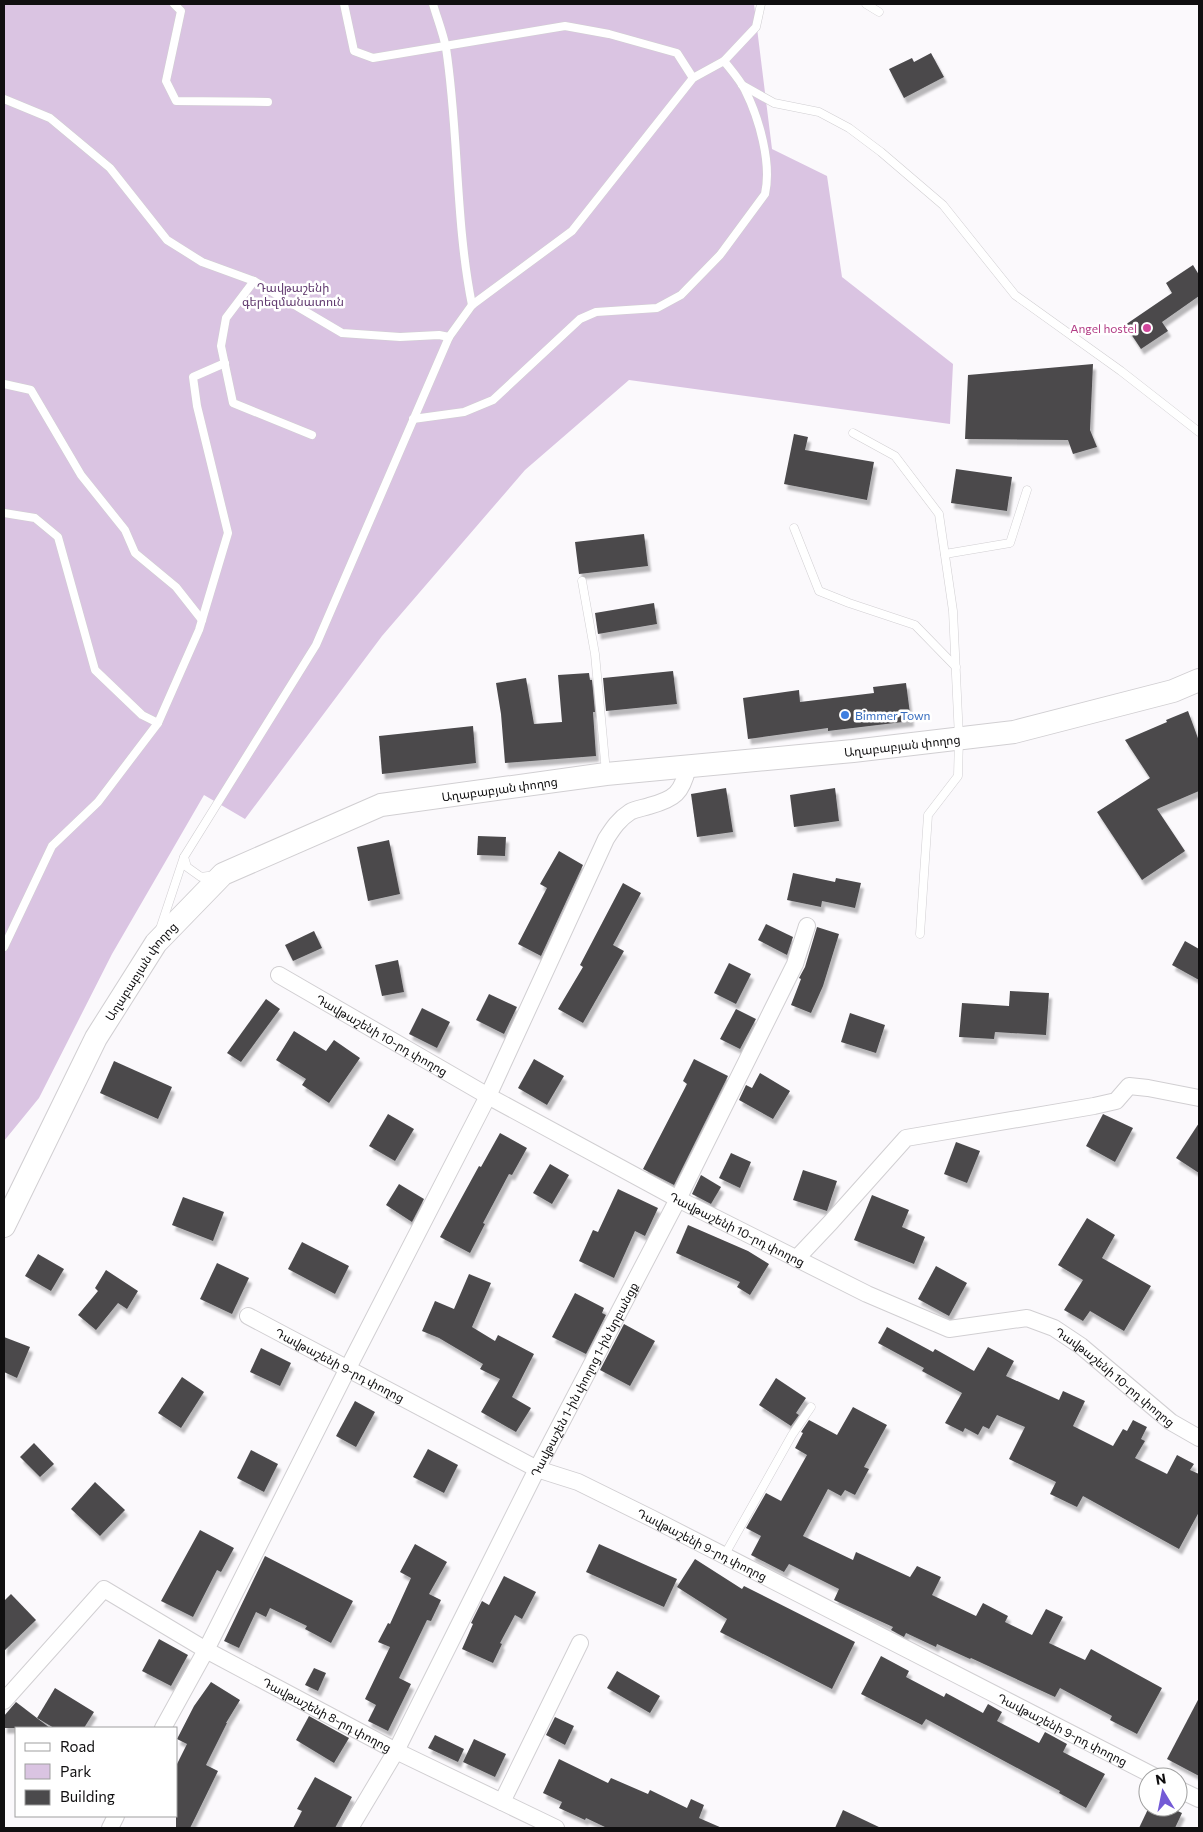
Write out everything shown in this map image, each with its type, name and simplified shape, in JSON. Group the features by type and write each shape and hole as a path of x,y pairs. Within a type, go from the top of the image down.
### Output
{"street":[{"name":"Աղաբաբյան փողոց","path":"4,1226 10,1201 96,1038 156,943 223,874 380,806 606,774 853,751 1014,732 1173,691 1199,680"},
{"path":"164,1727 206,1650 488,1096 606,839 618,822 631,811 652,805 678,793 684,785 688,767"},
{"name":"Դավթաշեն 1-ին փողոց 1-ին նրբանցք","path":"350,1828 396,1751 537,1468 678,1199 795,964 807,926"},
{"name":"Դավթաշենի 10-րդ փողոց","path":"279,975 488,1096 678,1199 867,1294 950,1329 1027,1318 1054,1328 1081,1346 1171,1422 1199,1438"},
{"path":"796,1259 832,1222 906,1138 1116,1101 1129,1086 1199,1098"},
{"name":"Դավթաշենի 9-րդ փողոց","path":"248,1316 347,1370 537,1468 578,1482 1138,1768"},
{"name":"Դավթաշենի 8-րդ փողոց","path":"4,1701 104,1590 206,1650 396,1751 556,1828"},
{"path":"502,1802 580,1643"}],"lane":[{"path":"174,4 181,11 166,81 176,102 268,102"},
{"path":"344,4 354,51 373,58 566,26 609,34 677,53 693,78"},
{"path":"433,4 446,46 456,148 464,269 472,305"},
{"path":"156,943 184,857 316,645 449,337 472,305 572,231 693,78 724,62 756,27 762,4"},
{"path":"866,4 879,12"},
{"path":"414,419 464,412 493,400 580,319 596,312 657,308 681,295 713,262 765,194 768,183 768,168 757,120 742,85 724,62"},
{"path":"742,85 774,103 819,112 849,128 881,152 943,205 1016,296 1121,371 1199,432"},
{"path":"4,99 50,118 110,168 167,240 202,262 254,281 342,334 400,338 439,334 449,337"},
{"path":"254,281 226,318 221,346 233,403 312,435"},
{"path":"4,947 52,846 98,802 158,723 202,620 228,533 197,406 193,377 225,363"},
{"path":"4,384 31,390 81,475 125,530 136,553 176,587 202,620"},
{"path":"853,433 895,456 939,514 953,611 958,776 928,815 920,934"},
{"path":"945,554 1010,543 1027,490"},
{"path":"4,513 35,518 58,537 95,670 142,714 158,723"},
{"path":"794,528 819,591 915,625 956,667"},
{"path":"582,581 595,654 606,774"},
{"path":"184,857 187,867 202,877 223,874"},
{"path":"724,1556 792,1435 811,1407"}],"green space":[{"name":"Դավթաշենի գերեզմանատուն","path":"4,4 754,4 772,149 827,176 842,277 953,364 950,424 629,380 525,470 382,636 245,819 204,795 112,954 39,1098 4,1141"}],"building":[{"path":"931,53 944,77 904,98 889,69 912,58 914,62"},
{"path":"1193,265 1199,275 1199,296 1162,322 1168,331 1141,349 1125,325 1172,293 1166,283"},
{"path":"1093,364 1090,430 1097,447 1073,454 1068,440 965,439 968,375"},
{"path":"794,434 808,437 805,450 874,462 867,500 784,484"},
{"path":"956,469 1012,477 1007,511 951,503"},
{"path":"644,534 648,566 579,574 575,542"},
{"path":"654,603 657,624 598,634 595,613"},
{"path":"673,671 677,704 606,711 603,678"},
{"path":"589,673 590,680 592,680 595,712 593,712 596,756 505,763 501,714 496,683 526,678 534,724 562,722 558,675"},
{"path":"906,683 911,721 828,731 828,728 748,739 743,698 799,690 800,702 874,693 873,687"},
{"path":"1188,711 1199,741 1199,791 1157,809 1185,851 1142,880 1097,812 1150,778 1125,740"},
{"path":"473,726 476,763 382,774 379,736"},
{"path":"726,788 733,832 697,837 691,794"},
{"path":"835,788 839,821 794,827 790,795"},
{"path":"478,836 506,837 505,856 477,855"},
{"path":"389,840 400,894 368,901 357,847"},
{"path":"559,851 583,865 541,956 518,944 547,888 540,884"},
{"path":"793,873 835,882 836,878 861,883 855,908 822,901 821,907 787,900"},
{"path":"623,883 641,893 613,945 624,951 583,1023 558,1009 583,967 580,965"},
{"path":"766,924 793,937 787,955 758,940"},
{"path":"817,927 839,934 823,986 811,1013 791,1005"},
{"path":"314,931 322,948 293,961 285,945"},
{"path":"1185,941 1199,949 1199,980 1172,965"},
{"path":"398,960 404,992 382,996 375,965"},
{"path":"729,963 751,974 736,1004 714,993"},
{"path":"1010,991 1049,993 1046,1035 995,1032 994,1039 959,1037 962,1003 1009,1006"},
{"path":"489,994 517,1007 504,1034 476,1020"},
{"path":"266,999 280,1009 241,1062 227,1053"},
{"path":"422,1008 450,1022 437,1048 409,1034"},
{"path":"736,1009 756,1019 740,1049 720,1039"},
{"path":"850,1013 885,1025 876,1053 841,1042"},
{"path":"294,1031 326,1051 334,1040 360,1058 329,1103 302,1085 306,1079 276,1060"},
{"path":"534,1059 564,1076 547,1105 518,1088"},
{"path":"694,1059 728,1076 674,1185 643,1169 687,1084 683,1081"},
{"path":"114,1061 172,1087 158,1119 100,1093"},
{"path":"760,1073 790,1091 773,1119 739,1100 746,1085 752,1088"},
{"path":"388,1114 414,1129 395,1161 369,1146"},
{"path":"1103,1114 1133,1128 1115,1162 1086,1146"},
{"path":"1199,1123 1199,1173 1176,1158"},
{"path":"500,1133 527,1148 512,1175 509,1174 483,1223 485,1224 470,1253 440,1237 479,1166 481,1167"},
{"path":"956,1142 980,1151 967,1183 944,1174"},
{"path":"731,1153 751,1162 740,1188 719,1178"},
{"path":"550,1164 569,1175 552,1204 533,1193"},
{"path":"803,1170 837,1181 827,1211 793,1200"},
{"path":"701,1175 721,1187 711,1204 692,1194"},
{"path":"399,1184 424,1199 412,1222 386,1205"},
{"path":"618,1189 658,1208 645,1236 635,1231 614,1278 579,1261 593,1230 598,1232"},
{"path":"872,1195 909,1210 902,1227 925,1237 914,1264 854,1240"},
{"path":"183,1197 224,1212 213,1241 172,1225"},
{"path":"1087,1218 1115,1235 1102,1258 1151,1286 1124,1331 1090,1311 1083,1321 1064,1310 1083,1280 1058,1265"},
{"path":"688,1225 748,1251 769,1264 750,1295 737,1287 740,1282 676,1253"},
{"path":"302,1242 349,1266 335,1294 288,1269"},
{"path":"38,1254 64,1269 51,1291 25,1276"},
{"path":"217,1263 249,1278 232,1314 200,1299"},
{"path":"936,1266 967,1283 949,1316 918,1299"},
{"path":"106,1270 138,1291 127,1309 118,1303 96,1330 78,1315 98,1291 95,1288"},
{"path":"469,1274 491,1283 472,1327 495,1341 498,1335 534,1354 512,1397 531,1408 516,1432 481,1412 500,1379 480,1369 483,1364 439,1338 422,1331 435,1301 454,1309"},
{"path":"575,1293 604,1308 602,1313 606,1315 586,1354 552,1337"},
{"path":"624,1324 655,1341 630,1386 600,1370"},
{"path":"887,1327 933,1352 935,1349 974,1371 988,1347 1014,1361 1006,1376 1059,1400 1063,1391 1085,1401 1073,1426 1113,1446 1123,1429 1127,1431 1133,1420 1147,1427 1141,1439 1145,1441 1135,1458 1167,1474 1177,1455 1194,1464 1190,1470 1199,1474 1199,1512 1179,1549 1083,1496 1077,1507 1050,1494 1056,1482 1009,1459 1025,1427 997,1415 989,1429 983,1426 978,1435 965,1428 963,1432 945,1423 962,1393 922,1371 924,1368 878,1343"},
{"path":"4,1337 30,1347 17,1378 4,1372"},
{"path":"261,1348 291,1363 280,1386 250,1372"},
{"path":"182,1377 204,1392 181,1428 158,1413"},
{"path":"776,1378 806,1398 796,1413 799,1415 791,1426 759,1405"},
{"path":"355,1401 375,1412 356,1447 336,1436"},
{"path":"853,1407 887,1425 864,1467 869,1469 855,1495 845,1490 841,1496 828,1489 803,1536 853,1560 856,1552 910,1577 917,1566 941,1577 932,1595 976,1616 983,1603 1008,1616 1005,1622 1032,1635 1046,1609 1063,1617 1049,1643 1085,1660 1091,1649 1162,1688 1137,1734 1110,1720 1112,1716 1060,1688 1055,1697 937,1644 936,1647 906,1633 904,1637 891,1630 893,1627 834,1600 839,1589 789,1564 784,1572 751,1555 761,1536 746,1528 766,1493 781,1501 807,1455 795,1448 803,1433 801,1432 809,1420 837,1435"},
{"path":"34,1443 54,1464 40,1477 20,1457"},
{"path":"428,1449 458,1465 444,1493 413,1477"},
{"path":"251,1450 278,1464 264,1492 237,1478"},
{"path":"95,1482 125,1510 100,1536 71,1509"},
{"path":"200,1530 234,1548 221,1572 217,1570 193,1617 161,1601"},
{"path":"415,1544 447,1562 429,1594 441,1600 431,1621 427,1620 399,1678 411,1684 388,1731 368,1721 376,1705 365,1699 390,1647 378,1642 388,1623 390,1624 411,1578 400,1572"},
{"path":"599,1544 677,1579 664,1607 586,1572"},
{"path":"265,1556 353,1601 331,1643 305,1629 307,1626 270,1608 266,1617 256,1612 239,1648 224,1641"},
{"path":"695,1559 742,1589 744,1586 855,1642 832,1689 720,1632 727,1619 677,1587"},
{"path":"504,1576 536,1592 522,1619 515,1615 500,1643 502,1644 493,1663 462,1649 473,1624 471,1623 482,1601 489,1605"},
{"path":"11,1594 36,1620 4,1651 4,1601"},
{"path":"159,1639 188,1655 171,1686 142,1671"},
{"path":"881,1656 909,1671 906,1677 944,1697 946,1693 983,1713 988,1704 1002,1712 997,1721 1039,1743 1045,1732 1067,1744 1063,1752 1105,1774 1086,1808 1059,1793 1060,1791 926,1719 922,1725 861,1694"},
{"path":"314,1668 326,1673 318,1691 305,1685"},
{"path":"617,1671 660,1696 650,1713 607,1688"},
{"path":"211,1682 240,1700 226,1723 206,1765 218,1771 190,1828 176,1828 176,1817 178,1817 178,1762 187,1744 178,1740 178,1737 194,1706"},
{"path":"55,1688 94,1712 85,1727 52,1727 37,1718"},
{"path":"1199,1698 1199,1776 1188,1770 1188,1767 1182,1767 1167,1759"},
{"path":"16,1702 49,1727 4,1728 4,1716"},
{"path":"309,1716 349,1738 334,1763 296,1740"},
{"path":"555,1717 574,1726 565,1745 546,1735"},
{"path":"435,1735 464,1749 458,1762 428,1748"},
{"path":"474,1739 506,1754 495,1777 463,1762"},
{"path":"559,1759 608,1783 611,1778 648,1794 650,1790 687,1808 691,1799 704,1805 699,1818 722,1828 607,1828 586,1818 585,1820 559,1808 562,1802 543,1793"},
{"path":"315,1777 352,1797 335,1828 293,1828 302,1811 297,1809"},
{"path":"843,1810 881,1828 835,1828"},
{"path":"1144,1817 1180,1817 1175,1828 1139,1828"}],"place":[{"name":"Angel hostel","path":"1147,328"},
{"name":"Bimmer Town","path":"845,715"}]}
